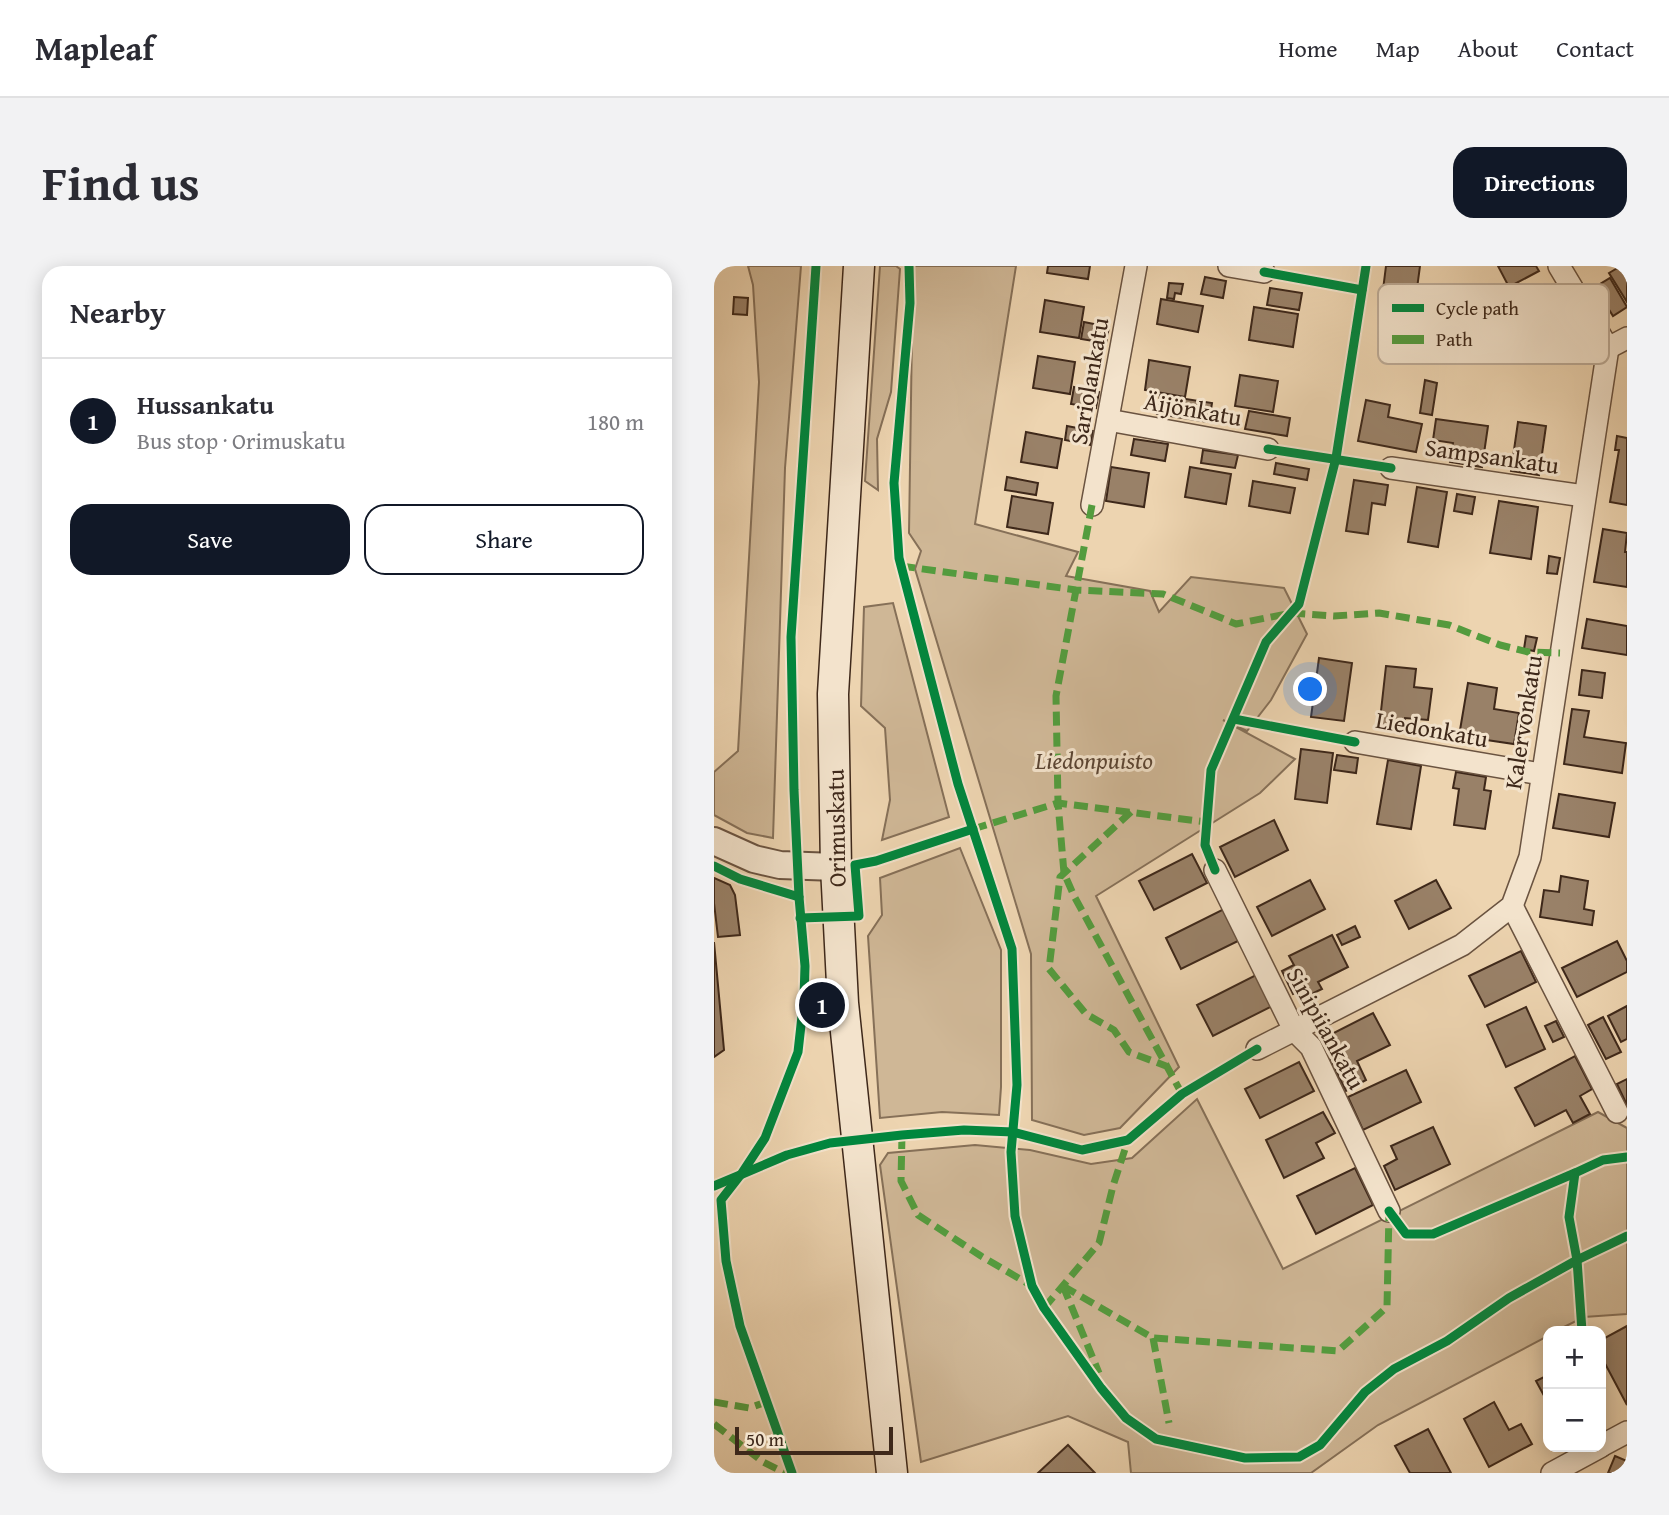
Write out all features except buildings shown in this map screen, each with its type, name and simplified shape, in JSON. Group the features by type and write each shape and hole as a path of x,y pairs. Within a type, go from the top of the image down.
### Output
{"main road":[{"name":"Orimuskatu","path":"859,266 833,694 836,867 843,1003 892,1473"}],"street":[{"name":"Sariolankatu","path":"1092,505 1136,266"},
{"path":"1228,266 1264,272"},
{"name":"Kalervonkatu","path":"1559,266 1573,284"},
{"name":"Kalervonkatu","path":"1512,906 1530,857 1584,496 1618,343"},
{"name":"Äijönkatu","path":"1108,420 1268,449"},
{"name":"Sampsankatu","path":"1391,468 1584,496"},
{"name":"Liedonkatu","path":"1355,742 1541,774"},
{"path":"714,841 754,859 780,865 836,867"},
{"name":"Sinipiiankatu","path":"1215,870 1294,1030 1311,1048 1389,1211"},
{"path":"1257,1049 1462,945 1512,906 1617,1112"},
{"path":"1606,1443 1627,1432"},
{"path":"1552,1473 1589,1452"}],"green space":[{"path":"748,266 801,266 785,468 773,838 747,833 714,815 714,772 738,751 759,382 753,285"},
{"path":"880,266 896,266 900,269 891,392 877,439 878,490 865,481"},
{"name":"Liedonpuisto","path":"913,266 1016,266 975,524 1078,552 1066,576 1150,591 1159,612 1191,577 1284,588 1307,634 1271,700 1247,731 1223,720 1295,759 1260,793 1096,896 1179,1067 1120,1128 1084,1135 1032,1120 1031,954 915,569 921,551 909,533"},
{"path":"893,603 949,817 882,840 890,800 885,728 861,706 864,607"},
{"path":"960,848 1001,950 999,1115 942,1112 880,1118 868,936 882,915 880,878"},
{"path":"1197,1099 1283,1269 1598,1112 1627,1128 1627,1314 1584,1317 1566,1326 1543,1326 1543,1339 1378,1425 1311,1473 1131,1473 1128,1442 1068,1416 921,1462 880,1165 888,1153 975,1145 1030,1150 1091,1164 1132,1158"}],"marked path":[{"path":"1092,505 1056,696 1058,803 1064,873 1182,1094"},
{"path":"901,566 1076,590 1163,594 1236,624 1291,613 1334,616 1379,613 1449,625 1500,645 1528,652 1560,653"},
{"path":"973,829 1058,803 1206,822"},
{"path":"1131,812 1060,877 1049,969 1086,1014 1114,1030 1129,1052 1166,1066"},
{"path":"902,1135 901,1181 918,1215 1032,1286"},
{"path":"1044,1308 1099,1243 1128,1140"},
{"path":"1063,1286 1153,1338 1338,1351 1387,1307 1389,1211"},
{"path":"1063,1286 1099,1373"},
{"path":"1153,1338 1169,1423"},
{"path":"714,1402 749,1408 766,1402"},
{"path":"714,1424 763,1462 785,1473"}],"cycle path":[{"path":"792,1473 740,1326 726,1261 721,1200 765,1138 798,1052 804,998 805,966 794,790 791,637 816,266"},
{"path":"909,266 910,303 894,483 899,558 958,784 1012,949 1017,1085 1011,1152 1015,1216 1032,1286 1044,1308 1101,1388 1126,1418 1156,1439 1245,1458 1299,1457 1320,1445 1365,1392 1394,1369 1447,1341 1509,1298 1627,1236"},
{"path":"1215,870 1205,845 1211,770 1266,642 1299,604 1336,458 1366,266"},
{"path":"1264,272 1362,290"},
{"path":"1268,449 1391,468"},
{"path":"1234,719 1355,742"},
{"path":"800,918 859,916 855,865 876,861 973,829"},
{"path":"714,866 740,879 799,897"},
{"path":"714,1186 787,1155 830,1143 964,1130 1013,1132 1082,1150 1128,1140 1182,1094 1257,1049"},
{"path":"1582,1326 1577,1260 1569,1217 1575,1173 1603,1160 1627,1157"},
{"path":"1389,1211 1406,1234 1433,1234 1575,1173"}],"place":[{"name":"Hussankatu","path":"822,1005"}]}
